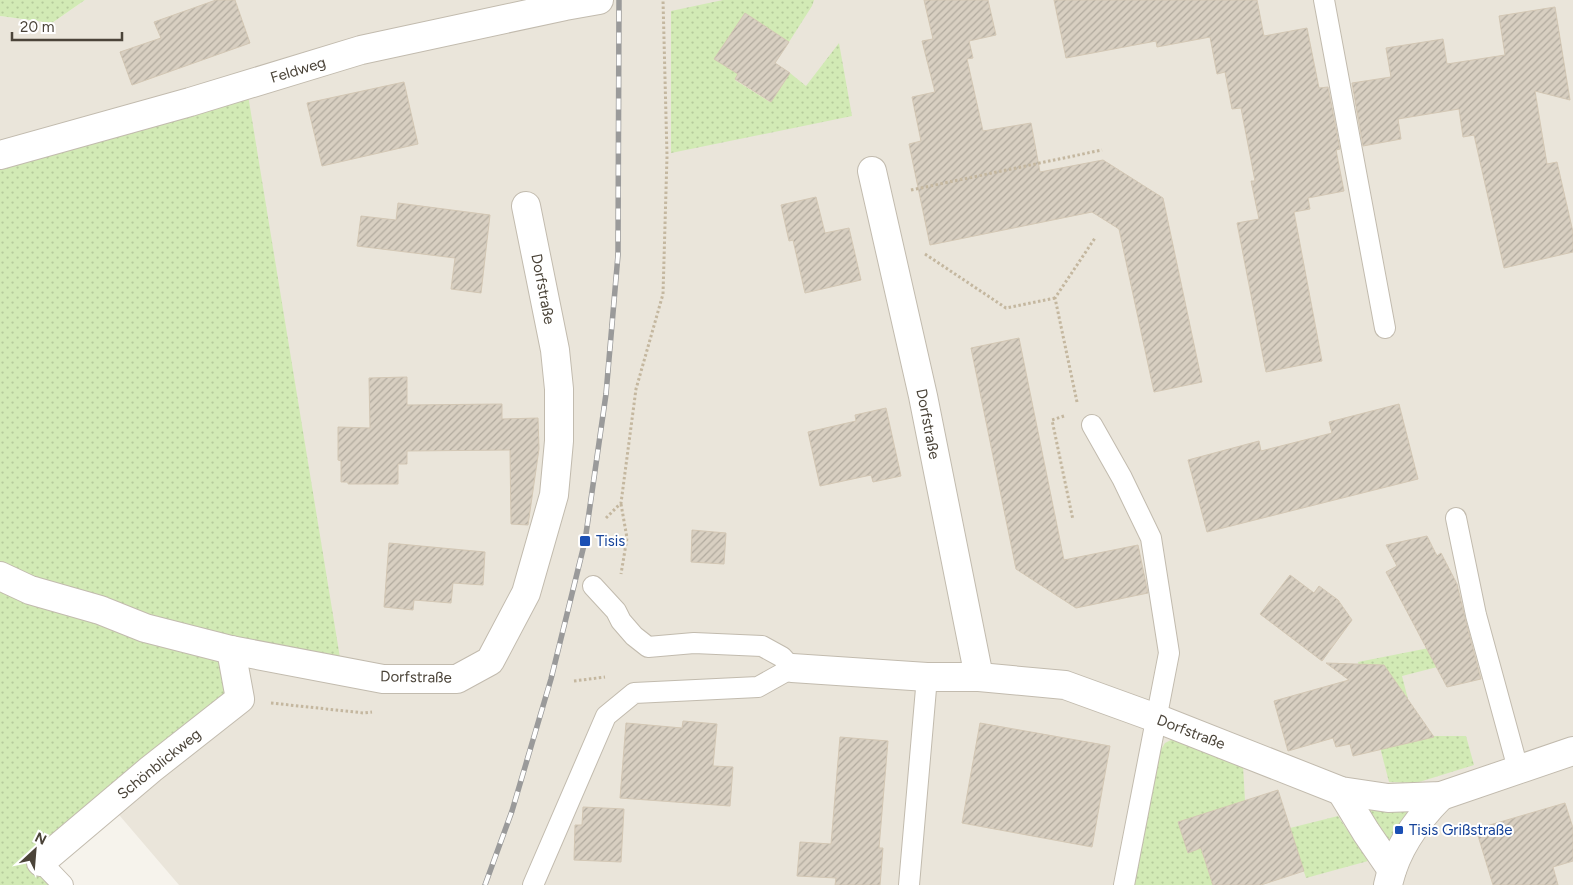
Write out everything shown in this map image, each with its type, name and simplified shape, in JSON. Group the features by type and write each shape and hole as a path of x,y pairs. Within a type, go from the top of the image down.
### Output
{"street":[{"name":"Feldweg","path":"0,155 190,102 361,50 600,0"},
{"name":"Dorfstraße","path":"872,171 923,396 978,677"},
{"name":"Dorfstraße","path":"0,576 30,590 100,610 145,628 231,650 383,679 458,679 490,661 526,593 554,495 559,441 559,389 555,350 526,206"},
{"name":"Schönblickweg","path":"40,862 151,769 240,699 231,650"},
{"name":"Dorfstraße","path":"792,668 927,677 978,677 1065,685 1156,718 1341,791 1388,798 1441,796 1573,751"},
{"path":"1341,791 1366,832 1390,878"},
{"path":"1390,878 1408,837 1425,811 1441,796"}],"lane":[{"path":"1324,0 1385,328"},
{"path":"1087,418 1122,478 1151,538 1169,653 1124,885"},
{"path":"1456,518 1476,615 1518,769"},
{"path":"533,885 606,716 634,693 758,687 792,668 782,657 762,646 694,643 648,647 634,636 616,611 594,586"},
{"path":"909,885 927,677"},
{"path":"40,862 63,885"}],"path":[{"path":"616,611 627,538 621,503 636,389 664,294 666,156 663,0"},
{"path":"911,198 910,190 1102,150"},
{"path":"919,250 1006,308 1054,298 1095,238"},
{"path":"1054,298 1077,403 1087,418"},
{"path":"1073,520 1052,420 1087,418"},
{"path":"606,518 621,503"}],"shaded area":[{"path":"85,0 1573,0 1573,885 179,885 108,802 0,161 0,16 52,23"}],"green space":[{"path":"0,0 85,0 52,23 0,16"},
{"path":"723,0 814,0 789,42 745,13 715,59 738,74 735,80 770,102 790,73 806,86 839,43 852,116 671,153 671,11"},
{"path":"248,95 341,664 236,648 236,698 44,862 66,885 0,885 0,161"},
{"path":"1449,644 1453,663 1402,676 1409,703 1407,743 1435,736 1466,736 1474,765 1416,783 1389,782 1358,662"},
{"path":"1173,739 1243,765 1245,801 1178,822 1188,852 1201,848 1213,885 1134,885 1159,753 1165,743"},
{"path":"1366,808 1406,810 1409,815 1392,847"},
{"path":"1338,816 1368,861 1306,878 1290,828"}],"building":[{"path":"216,0 235,0 250,43 132,85 120,52 161,38 154,22"},
{"path":"924,0 988,0 996,35 969,41 973,58 967,59 983,131 1031,123 1040,172 1103,160 1163,198 1202,382 1154,392 1119,229 1092,212 930,245 909,144 921,141 912,97 935,92 922,41 933,39"},
{"path":"1054,0 1257,0 1264,36 1307,28 1319,88 1328,87 1340,149 1336,150 1344,191 1308,198 1310,209 1294,212 1322,361 1266,372 1237,223 1259,219 1251,181 1255,181 1241,108 1232,109 1225,72 1217,74 1210,37 1157,47 1156,41 1066,58"},
{"path":"1555,7 1570,100 1535,91 1547,164 1557,162 1573,232 1573,252 1504,268 1474,135 1463,137 1459,109 1398,119 1401,139 1363,146 1352,83 1391,77 1386,48 1443,39 1447,64 1505,55 1499,16"},
{"path":"745,13 789,42 775,63 790,73 771,102 735,79 738,74 714,59"},
{"path":"404,82 418,144 322,166 307,103"},
{"path":"816,197 825,233 849,228 861,280 805,293 793,240 789,241 781,205"},
{"path":"398,203 490,215 481,293 451,289 455,258 357,246 361,216 396,220"},
{"path":"1019,338 1064,560 1138,545 1148,593 1076,608 1016,569 971,348"},
{"path":"407,377 407,405 502,404 502,419 538,418 539,449 528,525 511,524 510,450 407,451 407,464 398,464 398,484 348,484 348,482 341,482 341,461 338,460 338,427 370,428 369,378"},
{"path":"1399,404 1418,479 1207,532 1188,460 1259,441 1261,451 1332,433 1329,422"},
{"path":"886,408 901,476 873,482 871,475 820,486 808,432 856,421 855,415"},
{"path":"692,530 726,533 724,564 691,562"},
{"path":"1427,536 1437,556 1441,553 1457,584 1481,679 1447,687 1386,572 1397,566 1386,545"},
{"path":"389,543 485,552 483,585 453,583 451,603 414,600 413,610 384,607"},
{"path":"1290,575 1314,593 1319,586 1338,600 1352,620 1322,661 1260,614"},
{"path":"1326,663 1384,665 1434,737 1353,756 1350,744 1336,747 1333,738 1288,751 1274,701 1349,680"},
{"path":"683,721 717,724 713,766 733,767 730,806 620,798 626,723 682,728"},
{"path":"980,723 1110,746 1092,847 962,823"},
{"path":"840,737 888,741 879,848 883,848 880,885 835,885 836,878 797,876 800,842 831,844"},
{"path":"1278,790 1304,871 1261,885 1213,885 1201,848 1188,853 1178,822"},
{"path":"1565,803 1573,828 1573,861 1553,867 1558,885 1493,885 1476,829"},
{"path":"583,807 624,809 621,862 574,860 575,825 582,825"}],"railway":[{"path":"485,885 512,811 551,679 585,541 606,394 618,255 619,0"}],"place":[{"name":"Tisis","path":"585,541"},
{"name":"Tisis Grißstraße","path":"1399,830"}]}
